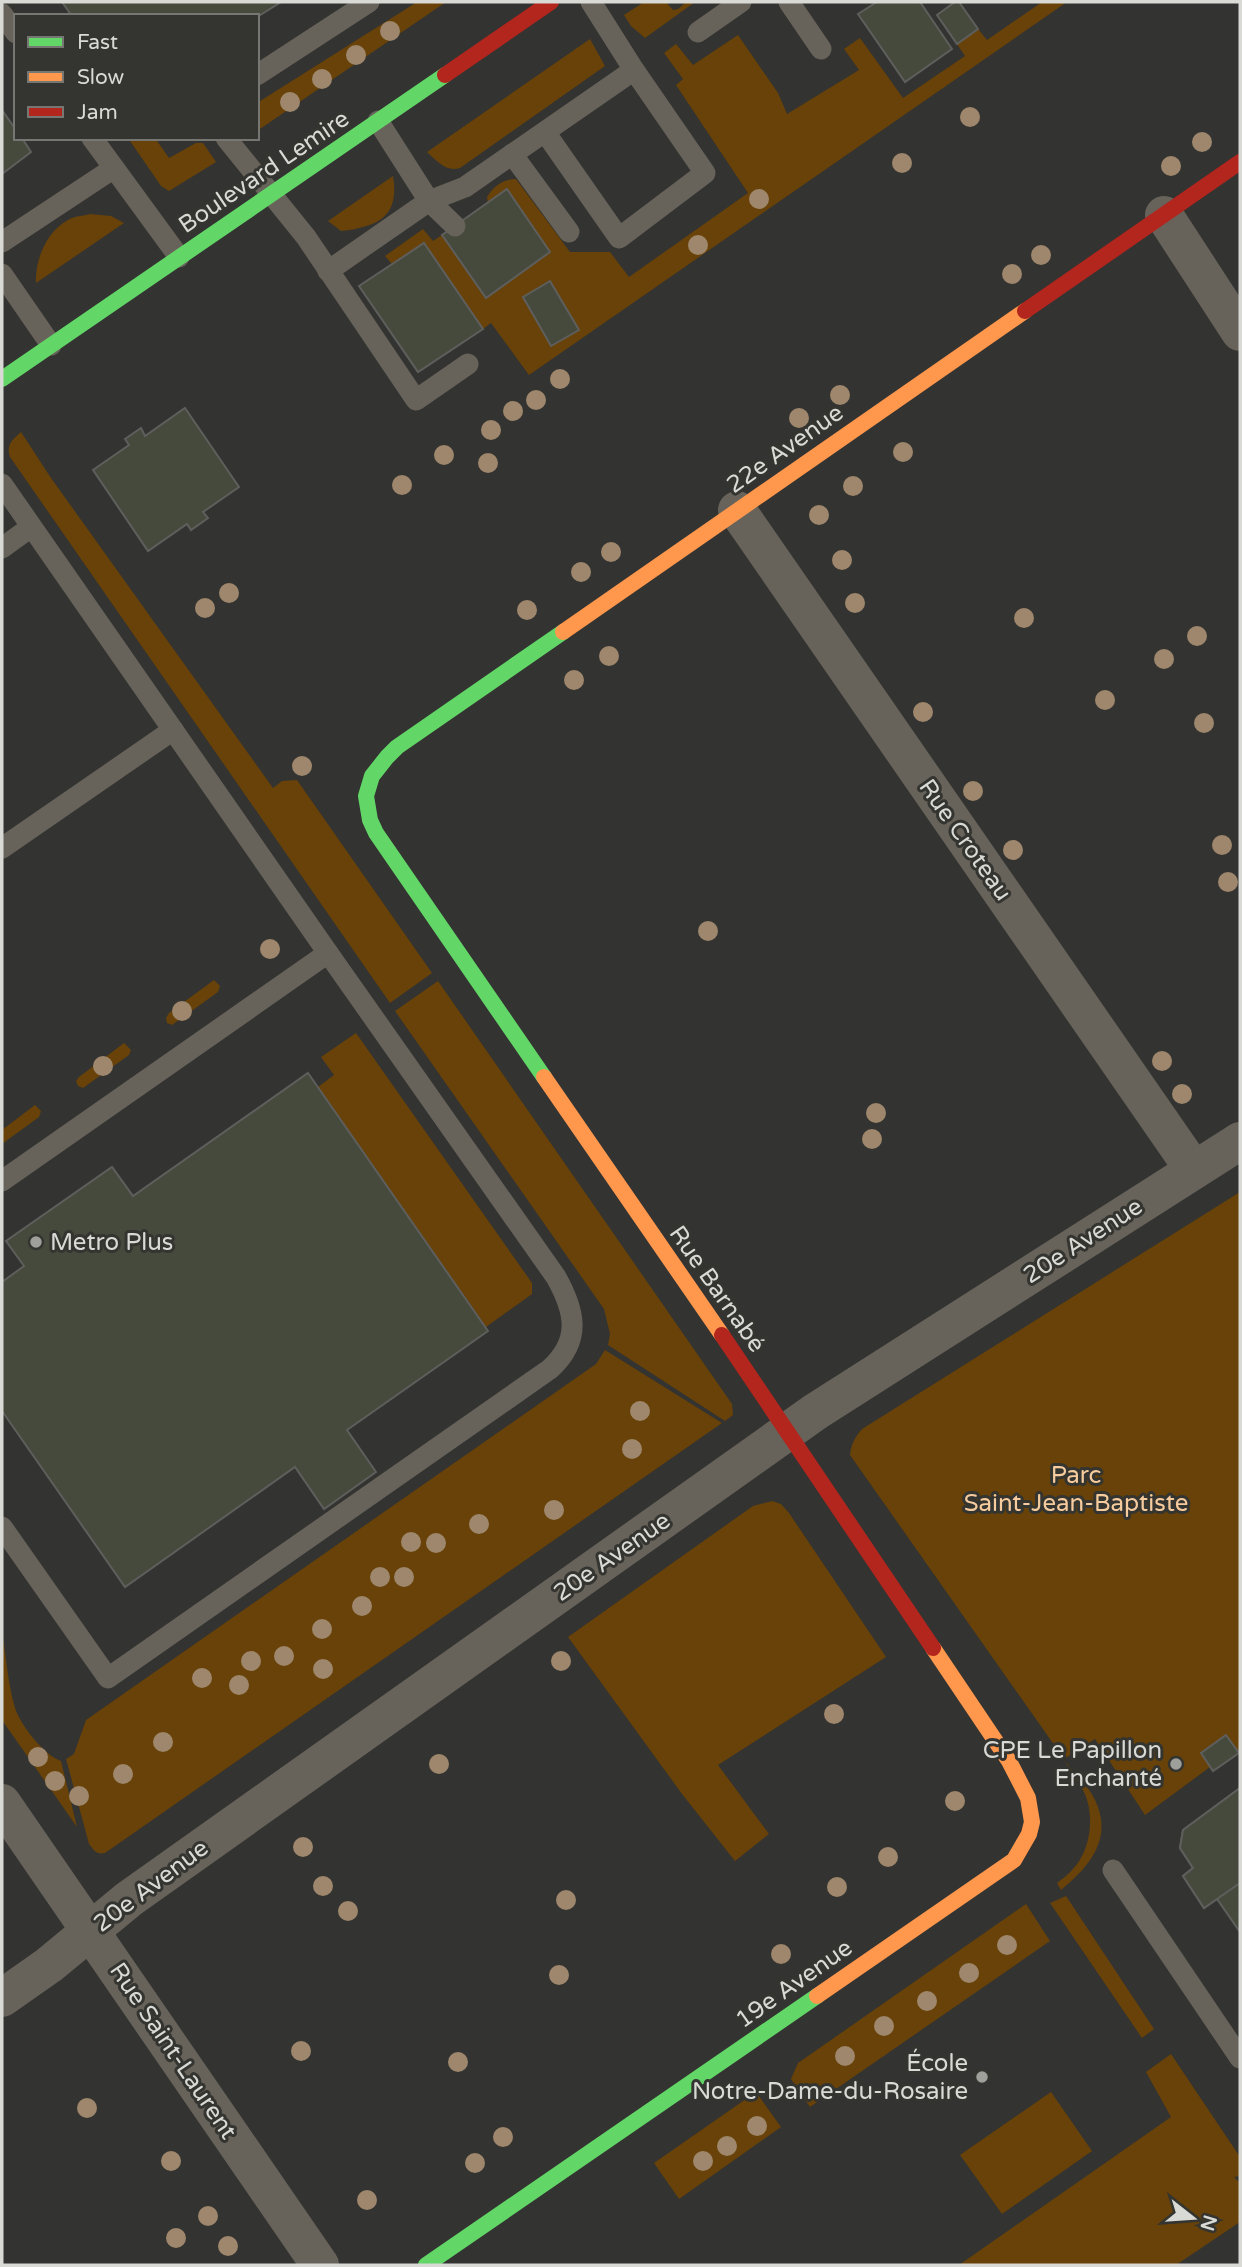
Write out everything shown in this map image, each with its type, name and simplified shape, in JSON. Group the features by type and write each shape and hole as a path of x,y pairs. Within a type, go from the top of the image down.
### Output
{"street":[{"name":"Boulevard Lemire","path":"2,379 378,121 525,9 551,2"},
{"name":"22e Avenue","path":"367,785 377,767 397,747 1240,162"},
{"path":"1164,215 1240,332"},
{"name":"Rue Croteau","path":"737,510 1194,1170"},
{"name":"Rue Barnabé","path":"367,785 368,811 376,833 744,1368 1009,1761 1026,1791 1032,1822"},
{"name":"20e Avenue","path":"2,1998 49,1965 129,1899 815,1412 1240,1141"},
{"name":"Rue Saint-Laurent","path":"2,1803 320,2265"},
{"name":"19e Avenue","path":"426,2265 1014,1860 1025,1848 1031,1835 1032,1822"}],"lane":[{"path":"259,74 369,2"},
{"path":"545,132 619,238 705,173 591,2"},
{"path":"698,32 741,2"},
{"path":"789,2 821,49"},
{"path":"2,14 14,30"},
{"path":"328,271 429,201 465,187 634,70"},
{"path":"378,121 429,201 456,226"},
{"path":"94,140 179,257"},
{"path":"228,140 306,237 416,400 468,363"},
{"path":"512,154 569,232"},
{"path":"2,242 114,167"},
{"path":"2,274 51,345"},
{"path":"2,485 556,1277 566,1296 573,1332 569,1346 550,1369 108,1678 2,1527"},
{"path":"2,548 31,527"},
{"path":"2,848 173,730"},
{"path":"2,1181 328,953"},
{"path":"1113,1870 1240,2058"}],"green space":[{"path":"417,2 446,2 259,130 259,102"},
{"path":"644,2 666,2 673,10 686,2 695,2 645,38 631,26 624,15"},
{"path":"1042,2 1067,2 529,375 491,323 483,329 424,243 392,264 385,256 423,229 433,241 442,235 486,298 550,252 507,190 488,203 487,197 496,186 516,179 570,252 610,252 629,277 748,193 676,85 683,79 664,53 676,44 693,65 738,35 778,93 787,114 859,70 844,49 860,38 903,98 965,56 957,44 978,29 987,40","holes":["550,281 579,330 551,346 523,297"]},
{"path":"590,39 605,66 460,168 446,167 427,152"},
{"path":"129,140 156,140 169,158 196,143 203,143 216,162 169,191 161,186"},
{"path":"393,176 393,201 384,217 366,226 341,231 328,221"},
{"path":"90,214 111,216 124,223 36,283 37,265 48,239 60,225 70,219"},
{"path":"21,432 273,788 282,781 297,780 432,973 390,1003 10,457 11,443"},
{"path":"214,980 220,986 218,992 172,1025 167,1023 169,1013"},
{"path":"438,981 732,1404 733,1415 725,1421 608,1345 610,1334 604,1309 395,1011"},
{"path":"356,1033 532,1283 532,1294 486,1327 318,1087 334,1075 321,1057"},
{"path":"124,1043 131,1050 129,1055 83,1088 78,1086 76,1081 79,1077"},
{"path":"35,1105 41,1111 39,1117 2,1144 2,1130"},
{"name":"Parc Saint-Jean-Baptiste","path":"1240,1192 1240,1752 1226,1735 1201,1752 1210,1767 1145,1815 1095,1739 1064,1759 850,1455 851,1447 862,1429"},
{"path":"605,1350 722,1423 105,1853 94,1850 89,1844 66,1759 74,1754 86,1720 596,1364"},
{"path":"772,1501 781,1504 789,1513 886,1657 718,1765 769,1834 735,1861 682,1794 568,1637 753,1506"},
{"path":"2,1631 15,1708 34,1739 47,1753 61,1761 77,1827 2,1720"},
{"path":"1064,1759 1094,1798 1102,1825 1100,1838 1090,1860 1061,1890 1057,1883 1070,1873 1084,1852 1090,1821 1084,1792"},
{"path":"1066,1896 1154,2029 1142,2038 1050,1903"},
{"path":"1026,1904 1050,1941 810,2107 791,2079 798,2063"},
{"path":"1171,2054 1240,2157 1240,2176 1234,2177 1240,2183 1240,2222 1176,2265 959,2265 1171,2117 1146,2072"},
{"path":"756,2092 781,2127 679,2199 654,2163"},
{"path":"1051,2092 1092,2151 1002,2214 960,2155"}],"building":[{"path":"62,2 281,2 259,16 71,14"},
{"path":"877,2 920,2 952,49 905,82 858,14"},
{"path":"959,2 978,29 957,44 937,15"},
{"path":"2,110 14,127 14,140 23,140 31,152 2,174"},
{"path":"507,189 550,252 486,298 442,235"},
{"path":"424,243 483,329 418,372 359,286"},
{"path":"550,281 579,330 551,346 523,297"},
{"path":"185,408 239,487 203,512 208,518 191,530 187,524 148,551 93,470 129,445 125,439 141,428 145,436"},
{"path":"308,1073 488,1331 347,1430 376,1472 324,1509 295,1467 125,1587 2,1411 2,1282 24,1266 6,1241 112,1167 133,1196"},
{"path":"1226,1735 1239,1753 1213,1771 1201,1753"},
{"path":"1240,1788 1240,1932 1217,1899 1204,1908 1183,1876 1193,1868 1180,1848 1183,1830"},
{"path":"1240,1788 1240,1883 1204,1908 1183,1876 1193,1868 1180,1848 1183,1830"}],"traffic: fast":[{"path":"2,379 445,75"},
{"path":"544,1077 376,833 370,820 366,796 372,776 397,747 563,632"},
{"path":"426,2265 817,1996"}],"traffic: slow":[{"path":"563,632 1025,311"},
{"path":"544,1077 722,1335"},
{"path":"817,1996 1014,1860 1029,1834 1032,1822 1028,1798 1009,1761 933,1648"}],"traffic: jam":[{"path":"445,75 551,2"},
{"path":"1025,311 1240,162"},
{"path":"722,1335 933,1648"}],"place":[{"name":"Metro Plus","path":"36,1242"},
{"name":"CPE Le Papillon Enchanté","path":"1176,1764"},
{"name":"École Notre-Dame-du-Rosaire","path":"982,2077"}]}
